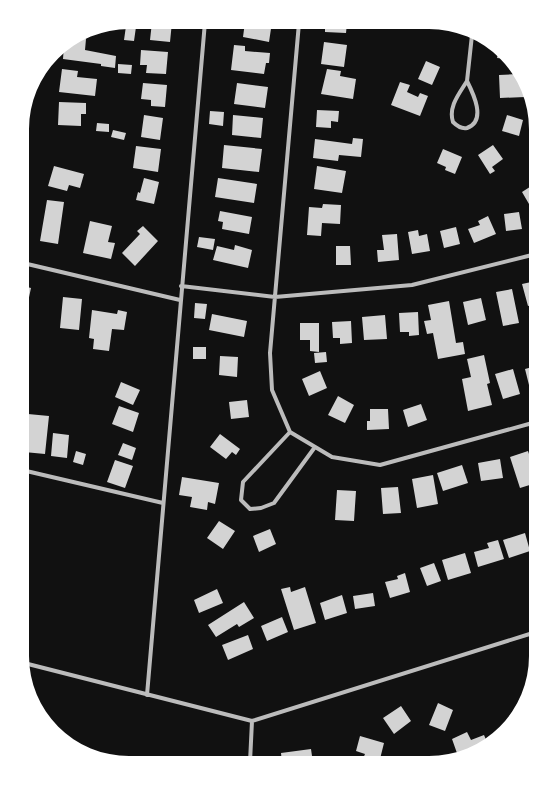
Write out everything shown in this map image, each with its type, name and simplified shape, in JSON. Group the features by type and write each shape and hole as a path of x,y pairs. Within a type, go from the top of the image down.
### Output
{"street":[{"path":"147,695 181,286 204,29"},
{"path":"299,29 270,353 272,390 290,432 332,457 380,465 529,424"},
{"path":"467,81 476,103 477,118 472,125 462,128 453,122 451,111 467,81 472,39"},
{"path":"181,286 275,297 412,285 529,256"},
{"path":"29,264 180,300"},
{"path":"290,432 243,482 241,500 250,508 262,508 274,503 315,447"},
{"path":"29,472 163,503"},
{"path":"29,664 252,721 529,634"},
{"path":"250,756 252,721"}],"building":[{"path":"126,29 136,29 134,41 124,40"},
{"path":"151,29 171,29 170,42 150,40"},
{"path":"244,29 271,29 269,42 243,37"},
{"path":"325,29 346,29 346,33 325,32"},
{"path":"85,39 85,50 116,56 115,68 101,66 101,64 63,59 63,54"},
{"path":"324,42 347,45 344,67 321,64"},
{"path":"234,45 245,46 245,51 270,53 269,63 266,63 264,74 231,70"},
{"path":"141,50 168,52 166,74 146,73 147,65 140,65"},
{"path":"426,61 440,67 432,85 418,79"},
{"path":"118,64 132,65 131,74 118,73"},
{"path":"62,69 78,71 77,77 97,79 95,96 59,92"},
{"path":"327,69 341,71 340,76 356,79 353,99 321,94"},
{"path":"513,74 524,97 500,98 499,75"},
{"path":"400,82 410,85 407,92 418,97 420,93 428,96 420,116 391,105"},
{"path":"143,83 167,85 165,107 151,106 151,100 141,99"},
{"path":"237,83 268,87 265,108 234,104"},
{"path":"59,102 86,103 86,114 81,114 81,126 58,125"},
{"path":"317,110 339,111 338,122 331,121 331,128 316,127"},
{"path":"210,111 224,112 223,126 209,124"},
{"path":"144,115 163,118 160,140 141,137"},
{"path":"233,115 263,118 261,138 232,135"},
{"path":"507,115 523,120 519,136 502,131"},
{"path":"97,123 109,124 109,132 96,131"},
{"path":"113,130 126,133 124,140 111,137"},
{"path":"353,138 363,139 361,157 339,155 338,161 313,158 315,139 352,144"},
{"path":"224,145 262,149 259,172 222,168"},
{"path":"493,145 503,159 492,167 495,171 490,174 478,155"},
{"path":"136,146 161,149 158,172 133,168"},
{"path":"443,149 462,157 455,174 445,170 446,167 437,163"},
{"path":"54,166 84,174 80,188 69,185 67,191 48,186"},
{"path":"317,166 346,171 342,193 314,189"},
{"path":"144,178 159,182 154,204 136,200 138,192 140,193"},
{"path":"218,178 257,184 254,203 215,197"},
{"path":"529,188 529,204 522,192"},
{"path":"47,200 64,202 58,244 40,241"},
{"path":"323,204 341,205 340,224 322,223 321,236 307,235 309,207 322,208"},
{"path":"220,211 252,217 249,234 222,229 223,222 218,221"},
{"path":"519,212 522,229 506,231 504,214"},
{"path":"488,216 496,234 474,243 468,229 480,225 478,221"},
{"path":"90,221 112,226 108,242 115,243 111,259 83,253"},
{"path":"143,226 158,241 135,266 122,253 140,234 137,231"},
{"path":"456,227 460,244 444,248 440,231"},
{"path":"418,230 419,236 427,234 430,251 412,254 408,232"},
{"path":"397,234 399,260 378,262 377,250 384,250 382,235"},
{"path":"199,237 215,239 213,250 197,247"},
{"path":"235,245 252,250 248,268 213,260 217,246 234,250"},
{"path":"336,246 350,246 351,265 336,265"},
{"path":"529,282 529,306 528,306 522,284"},
{"path":"512,289 519,323 503,326 496,292"},
{"path":"63,297 82,299 79,330 60,328"},
{"path":"481,298 486,320 468,325 463,302"},
{"path":"449,301 456,343 463,342 465,354 438,359 433,333 427,334 424,321 431,320 428,305"},
{"path":"195,303 207,304 205,319 194,318"},
{"path":"92,310 117,314 118,310 127,312 124,330 112,329 109,351 93,349 94,339 89,338"},
{"path":"418,312 419,335 409,336 409,332 400,332 399,313"},
{"path":"212,314 247,321 244,337 209,330"},
{"path":"385,315 387,339 364,340 362,317"},
{"path":"351,321 352,343 340,344 340,338 333,338 332,322"},
{"path":"300,323 319,323 319,352 310,351 310,340 300,340"},
{"path":"193,347 206,347 206,359 193,359"},
{"path":"326,352 327,362 315,363 314,353"},
{"path":"484,355 490,383 487,384 492,405 468,411 462,379 471,377 467,359"},
{"path":"220,356 238,357 237,377 219,375"},
{"path":"529,368 529,385 525,369"},
{"path":"513,369 520,394 503,399 495,374"},
{"path":"320,371 327,388 309,396 302,379"},
{"path":"121,382 140,390 133,405 115,397"},
{"path":"338,396 354,405 345,423 328,415"},
{"path":"247,400 249,417 231,419 229,402"},
{"path":"421,404 427,420 408,427 403,410"},
{"path":"119,406 139,413 133,432 112,424"},
{"path":"370,409 388,409 389,429 367,430 367,421 370,421"},
{"path":"29,414 49,416 45,454 29,452"},
{"path":"53,433 69,435 67,458 51,456"},
{"path":"220,434 240,449 236,455 232,452 226,459 210,447"},
{"path":"123,443 136,448 132,460 118,455"},
{"path":"76,451 86,454 83,465 73,462"},
{"path":"528,451 529,485 520,488 510,457"},
{"path":"500,459 503,478 481,481 478,463"},
{"path":"115,460 133,466 125,488 107,482"},
{"path":"462,465 468,483 443,491 437,473"},
{"path":"433,475 438,504 417,508 412,479"},
{"path":"182,477 219,483 215,504 208,502 207,510 190,507 192,497 179,495"},
{"path":"398,487 401,513 383,514 381,488"},
{"path":"337,490 356,491 354,521 335,520"},
{"path":"219,521 235,531 223,549 207,538"},
{"path":"270,529 276,544 259,552 253,536"},
{"path":"525,533 529,551 509,558 503,540"},
{"path":"498,540 504,559 478,567 474,552 489,548 487,543"},
{"path":"465,553 471,573 448,580 442,560"},
{"path":"434,563 441,581 427,586 420,568"},
{"path":"405,573 410,592 390,598 385,582 398,579 397,576"},
{"path":"290,587 291,592 305,587 316,623 294,630 281,589"},
{"path":"217,589 223,603 199,613 194,600"},
{"path":"373,593 375,606 355,609 353,596"},
{"path":"342,595 347,613 325,620 320,603"},
{"path":"244,602 254,618 239,627 237,624 216,637 208,625"},
{"path":"282,617 288,632 267,641 261,626"},
{"path":"248,635 253,649 228,660 222,645"},
{"path":"438,703 453,710 445,731 429,725"},
{"path":"401,706 411,721 394,734 383,718"},
{"path":"467,732 471,740 484,735 486,739 473,746 457,752 452,739"},
{"path":"360,736 384,743 381,756 364,756 365,754 356,751"},
{"path":"311,749 312,756 281,756 281,753"}]}
